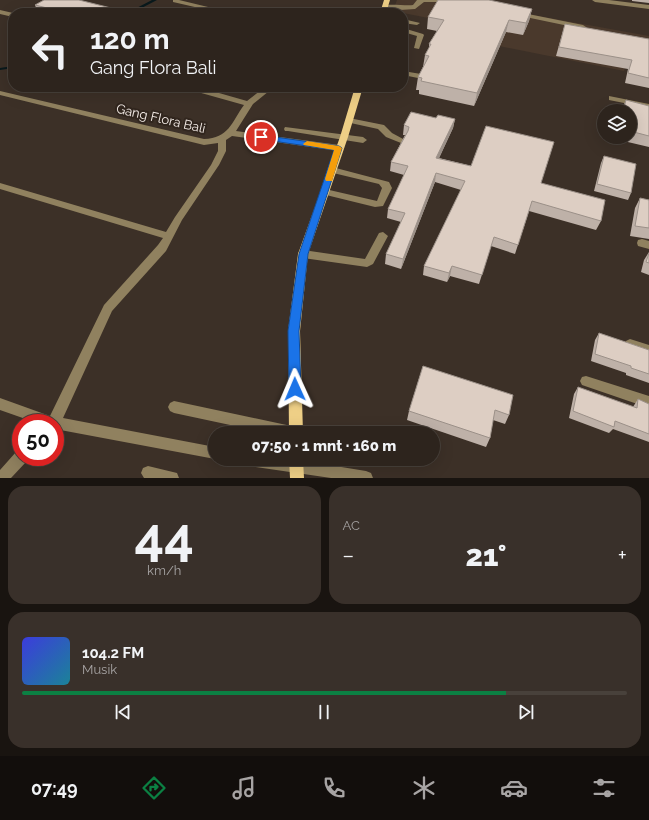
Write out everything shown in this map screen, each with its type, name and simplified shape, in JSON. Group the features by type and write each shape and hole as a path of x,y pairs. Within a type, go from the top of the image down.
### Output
{"main road":[{"path":"296,426 294,331 303,254 344,137 357,92"}],"street":[{"path":"386,3 407,8 415,7 421,0 446,0"},
{"path":"595,0 649,7"},
{"path":"175,1 207,8"},
{"path":"513,13 584,27"},
{"path":"408,22 417,23"},
{"path":"408,31 421,35 417,48"},
{"path":"408,74 418,76"},
{"path":"207,92 249,104"},
{"name":"Gang Flora Bali","path":"0,93 204,142 222,141 230,133 249,104 264,92"},
{"path":"612,98 649,106"},
{"path":"349,120 381,127 389,135 401,140"},
{"path":"288,129 363,140"},
{"path":"230,133 339,148"},
{"path":"58,414 108,308 162,248 178,219 215,166 222,151 222,141"},
{"path":"325,192 380,204 388,188 386,184 382,182 332,170"},
{"path":"0,186 169,236"},
{"path":"303,254 367,263 370,261 382,236"},
{"path":"622,342 649,350"},
{"path":"586,381 649,402"},
{"path":"0,404 28,414"},
{"path":"174,407 263,426"},
{"path":"64,425 208,452"},
{"path":"3,472 12,464"},
{"path":"286,466 334,471 366,478"},
{"path":"148,473 172,478"}],"shaded area":[{"path":"397,0 450,0 649,36 649,64 627,60 624,71 474,41 479,28 408,14 408,8 394,8"}],"building":[{"path":"44,0 79,0 111,8 47,8 35,5"},
{"path":"438,0 489,0 532,9 526,23 509,20 477,93 421,81 422,78 418,77 429,56 425,55 431,44 429,44 444,20 428,17"},
{"path":"565,24 649,39 649,78 628,73 632,60 559,47"},
{"path":"626,100 649,106 649,136 637,133 637,104 625,104"},
{"path":"411,112 436,118 438,115 455,119 436,158 471,166 486,126 554,142 541,183 605,200 601,221 532,201 518,245 494,237 482,275 452,266 449,273 424,266 465,181 436,173 403,259 386,254 405,213 388,209 408,166 391,162 408,131 409,127 404,125"},
{"path":"604,156 636,164 631,193 597,184"},
{"path":"640,198 649,200 649,228 635,226"},
{"path":"649,253 649,263 646,262"},
{"path":"599,333 649,350 649,374 631,368 631,366 595,354"},
{"path":"423,366 513,395 509,415 495,410 490,438 409,411"},
{"path":"578,387 637,408 638,399 649,404 649,434 615,421 614,427 573,411"}],"waterway":[{"path":"139,8 155,0"},
{"path":"0,69 8,68"}],"slow traffic":[{"path":"307,144 339,148 329,179"}],"route":[{"path":"261,137 339,148 303,254 294,331 295,389"}]}
